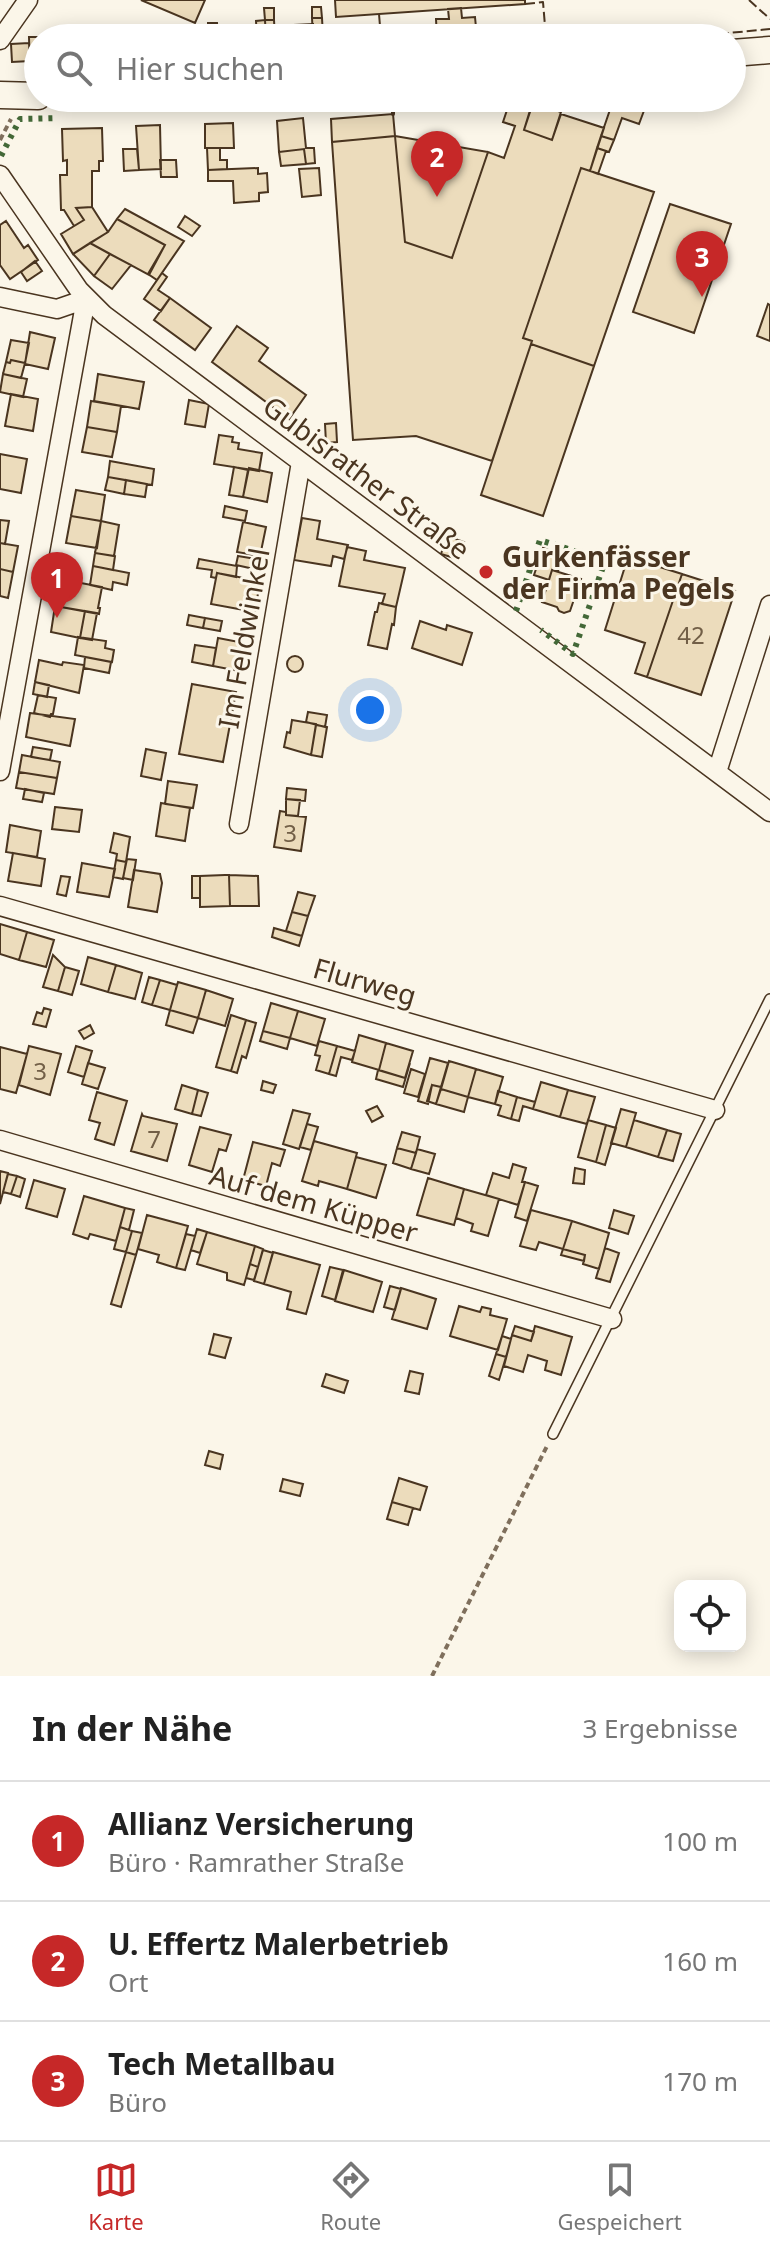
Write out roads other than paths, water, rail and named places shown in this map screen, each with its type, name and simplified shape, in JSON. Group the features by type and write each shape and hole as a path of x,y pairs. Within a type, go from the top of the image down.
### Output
{"street":[{"path":"0,40 28,0"},
{"path":"746,52 770,50"},
{"path":"0,95 24,96"},
{"name":"Gubisrather Straße","path":"0,175 86,299 116,324 770,812"},
{"path":"0,297 57,309 86,299 0,768"},
{"name":"Im Feldwinkel","path":"239,824 301,462"},
{"path":"717,772 770,605"},
{"name":"Flurweg","path":"0,906 715,1110"},
{"name":"Auf dem Küpper","path":"0,1140 612,1319"}],"lane":[{"path":"553,1434 770,999"}],"place":[{"name":"U. Effertz Malerbetrieb","path":"437,197"},
{"name":"Tech Metallbau","path":"702,297"},
{"name":"Gurkenfässer der Firma Pegels","path":"486,572"},
{"name":"Allianz Versicherung","path":"57,618"}]}
